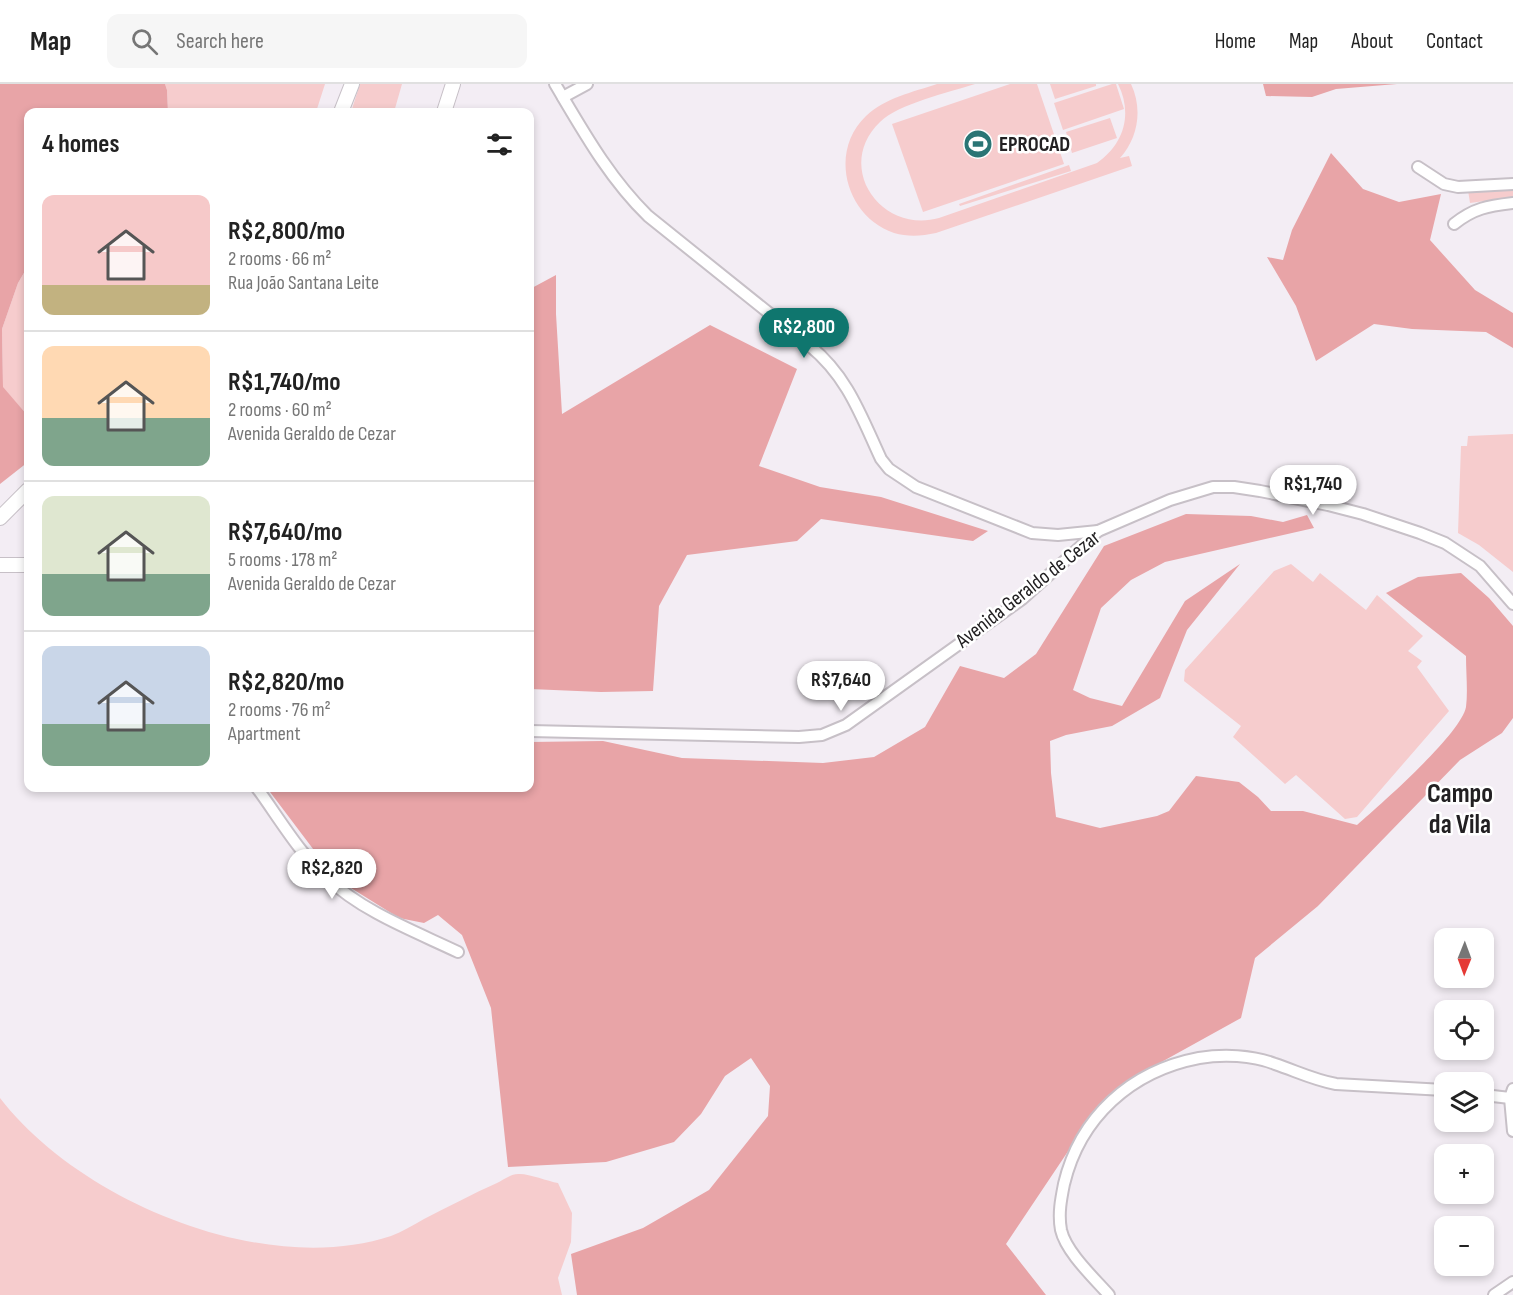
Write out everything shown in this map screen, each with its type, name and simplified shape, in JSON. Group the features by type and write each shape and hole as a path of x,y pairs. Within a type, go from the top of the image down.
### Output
{"main road":[{"path":"343,108 352,84"},
{"path":"445,108 453,84"},
{"path":"0,518 24,494"},
{"path":"0,565 24,565"}],"street":[{"path":"555,84 601,159 634,202 657,224 831,364 845,384 881,459 889,469 916,487 1032,533 1058,535 1098,531"},
{"path":"563,97 587,84"},
{"path":"1418,167 1444,184 1458,187 1513,184"},
{"path":"1454,224 1467,213 1477,209 1513,203"},
{"name":"Avenida Geraldo de Cezar","path":"534,731 799,737 822,735 846,725 1022,599 1098,531 1170,500 1213,487 1260,491 1363,514 1445,543 1480,566 1513,604"},
{"path":"260,792 313,863 328,879 384,916 458,952"},
{"path":"1109,1295 1067,1245 1061,1230 1062,1196 1070,1162 1088,1128 1112,1100 1142,1079 1169,1067 1199,1058 1229,1056 1256,1058 1319,1081 1336,1084 1434,1089"},
{"path":"1494,1094 1511,1093 1513,1131"},
{"path":"1494,1295 1513,1282"}],"shaded area":[{"path":"0,84 165,84 168,108 24,108 24,273 18,283 2,329 3,387 24,411 24,465 0,484"},
{"path":"165,84 325,84 317,108 168,108"},
{"path":"360,84 402,84 395,108 352,108"},
{"path":"937,84 975,84 925,99 899,110 880,122 867,139 862,158 863,176 870,193 882,206 898,216 918,220 939,218 1097,163 1114,147 1123,128 1125,106 1118,84 1131,84 1137,103 1135,132 1120,158 1129,156 1132,166 936,233 915,236 894,233 877,225 864,213 854,198 848,182 846,165 848,147 854,131 874,110 900,96"},
{"name":"EPROCAD","path":"1010,84 1037,84 1064,164 923,212 892,124"},
{"path":"1050,84 1096,84 1096,86 1055,99"},
{"path":"1116,84 1124,109 1063,130 1054,103"},
{"path":"1263,84 1397,84 1336,89 1312,97 1266,96"},
{"path":"1110,118 1117,138 1072,153 1066,132"},
{"path":"1331,153 1363,189 1399,202 1441,194 1430,240 1475,290 1513,313 1513,348 1486,332 1412,329 1374,324 1316,361 1296,306 1267,257 1283,260 1292,230"},
{"path":"1069,165 1071,171 960,206 959,204"},
{"path":"1513,186 1513,197 1470,203 1468,190"},
{"path":"24,273 24,412 3,388 2,329 18,283"},
{"path":"556,275 562,414 710,325 797,369 759,466 820,487 881,497 988,531 973,541 821,519 797,541 687,555 659,606 653,691 534,689 534,287"},
{"path":"1513,434 1513,572 1479,545 1458,533 1461,446 1467,446 1468,436"},
{"path":"1186,514 1251,516 1283,522 1307,515 1314,528 1165,562 1131,580 1101,608 1073,690 1090,698 1122,706 1185,601 1240,564 1187,630 1160,698 1112,726 1066,735 1050,741 1056,817 1100,828 1157,816 1169,811 1196,776 1239,782 1271,811 1303,811 1357,825 1435,751 1461,719 1466,707 1466,656 1386,593 1418,577 1461,573 1489,598 1513,626 1513,718 1502,733 1460,760 1318,906 1255,958 1241,1018 1129,1080 1091,1117 1006,1244 1046,1295 577,1295 571,1254 643,1228 709,1190 768,1116 770,1086 751,1058 725,1076 701,1114 674,1142 606,1162 508,1167 491,1008 462,935 438,915 424,923 399,918 335,878 270,792 534,792 534,742 603,741 682,758 823,763 874,757 925,727 960,666 1004,678 1036,654 1104,546"},
{"path":"1291,564 1313,582 1320,573 1366,610 1377,595 1423,636 1408,651 1422,661 1417,667 1449,711 1357,817 1345,819 1296,775 1285,784 1233,737 1241,726 1184,681 1185,670 1274,571"},
{"path":"0,1098 34,1135 77,1169 125,1198 178,1221 232,1238 287,1247 341,1246 391,1236 515,1174 558,1183 572,1213 571,1242 558,1278 562,1295 0,1295"}],"place":[{"name":"EPROCAD","path":"978,144"}],"district":[{"name":"Campo da Vila","path":"1460,810"}]}
